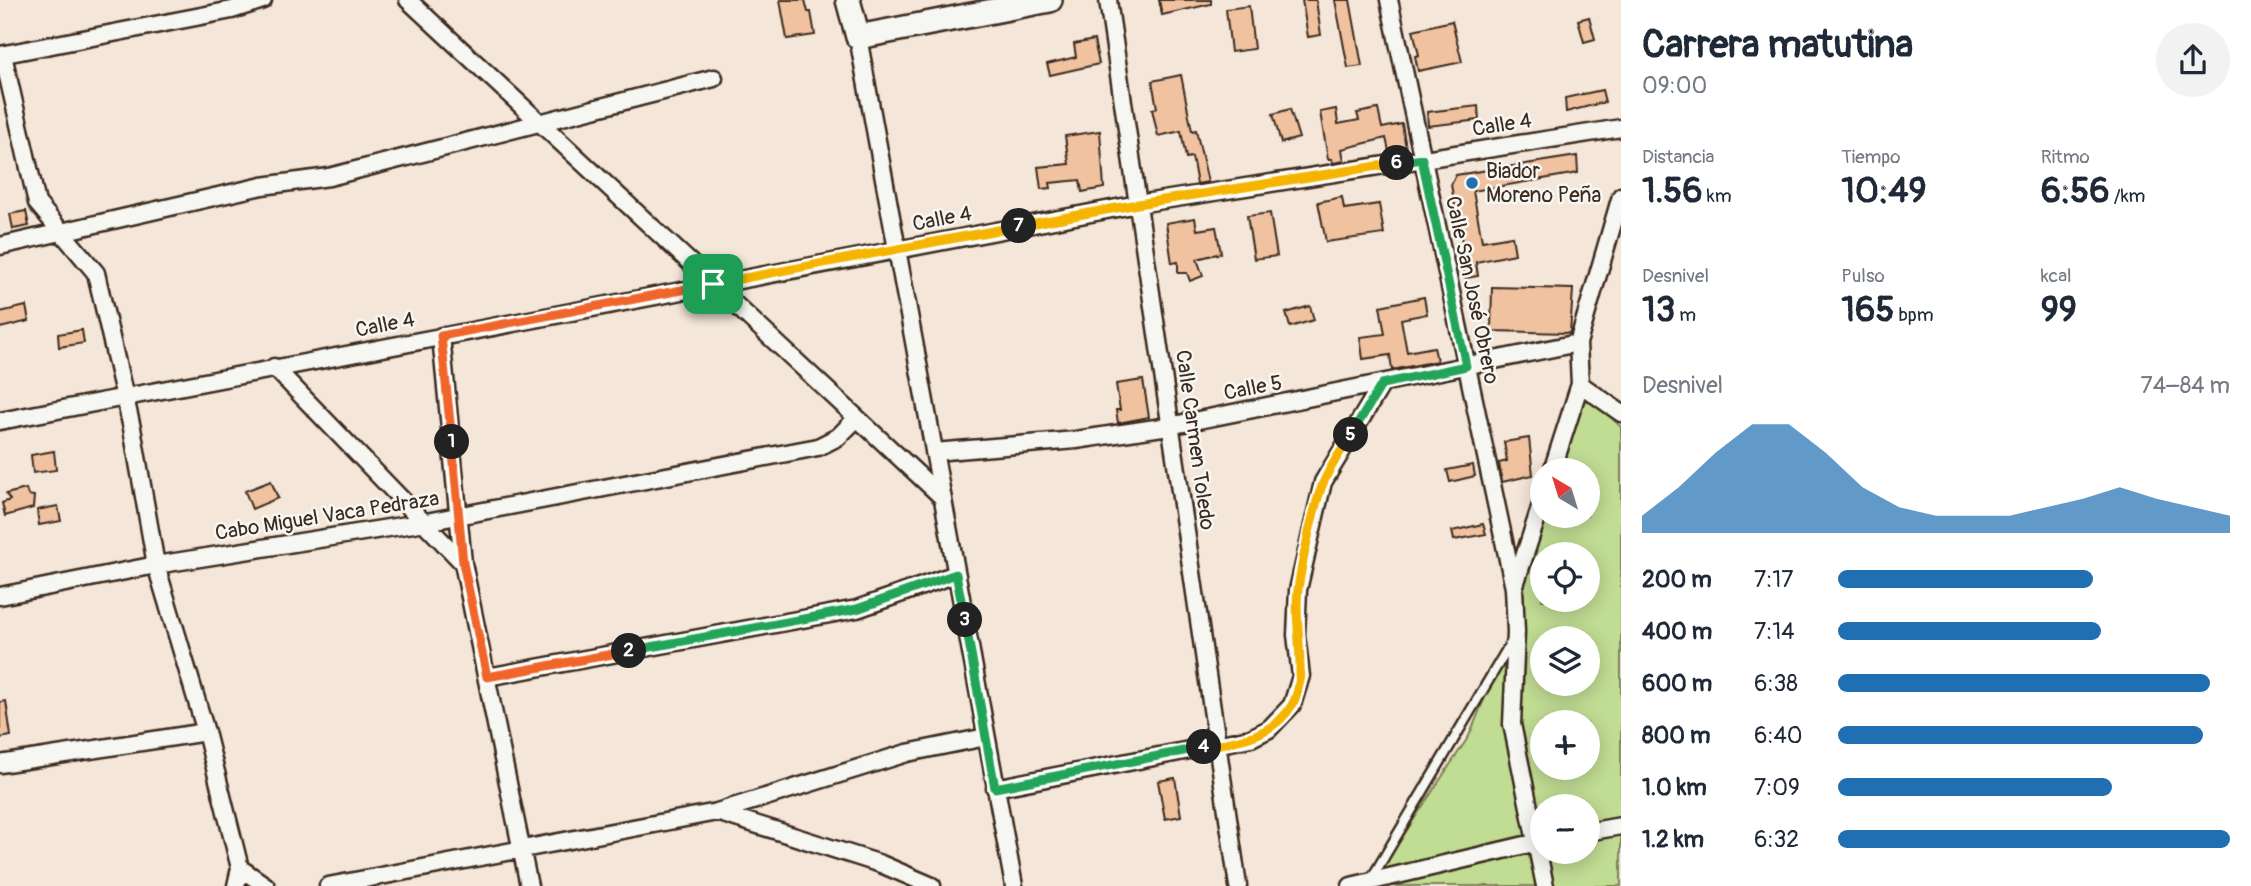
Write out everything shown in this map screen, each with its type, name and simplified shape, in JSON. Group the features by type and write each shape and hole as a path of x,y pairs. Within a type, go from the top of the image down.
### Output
{"main road":[{"path":"850,7 858,37 1050,0"}],"street":[{"path":"236,886 240,868 206,732 156,565 132,428 122,396 96,273 37,203 1,55 232,10 263,0"},
{"path":"413,5 433,0"},
{"name":"Calle Carmen Toledo","path":"1108,0 1167,397 1168,426 1238,886"},
{"name":"Calle San José Obrero","path":"1389,0 1514,588"},
{"path":"413,5 942,497"},
{"path":"858,37 1014,886"},
{"path":"0,246 262,186 329,177 714,78"},
{"name":"Calle 4","path":"0,421 1138,204 1621,128"},
{"path":"1556,458 1580,384 1578,343 1621,196"},
{"path":"441,336 463,563 529,886"},
{"name":"Calle 5","path":"934,452 1076,440 1168,426 1578,343"},
{"path":"274,368 463,563"},
{"path":"995,788 1251,738 1269,729 1292,705 1301,676 1296,635 1298,590 1323,482 1382,384"},
{"path":"1580,384 1621,413"},
{"name":"Cabo Miguel Vaca Pedraza","path":"0,596 156,565 426,522 818,447 838,437 857,418"},
{"path":"1530,804 1511,724 1516,632 1514,588 1534,528"},
{"path":"487,677 857,609 956,574"},
{"path":"0,764 206,732"},
{"path":"328,886 717,812 907,753 986,737"},
{"path":"717,812 881,864 932,886"},
{"path":"1600,830 1621,826"},
{"path":"1351,886 1367,885 1530,844"},
{"path":"1542,864 1545,886"},
{"path":"240,868 266,886"}],"lane":[{"path":"1367,885 1516,632"}],"green space":[{"path":"1583,390 1621,427 1621,886 1370,886 1469,736 1505,649 1530,568 1530,612 1600,612 1600,542 1538,542 1542,528 1600,528 1600,458 1563,458"}],"building":[{"path":"780,0 805,0 808,12 811,12 815,35 787,39"},
{"path":"1159,0 1211,0 1211,4 1162,15"},
{"path":"1302,0 1316,0 1321,35 1308,37"},
{"path":"1335,0 1350,0 1362,66 1348,68"},
{"path":"1249,6 1254,49 1231,52 1226,9"},
{"path":"1589,17 1595,39 1584,42 1578,20"},
{"path":"1452,21 1462,62 1418,71 1415,56 1419,55 1413,30"},
{"path":"1094,40 1099,64 1050,75 1047,64 1076,57 1074,44"},
{"path":"1181,75 1192,131 1196,130 1208,182 1197,184 1192,157 1186,158 1181,131 1158,136 1152,109 1157,108 1152,81"},
{"path":"1602,90 1605,102 1566,112 1565,98"},
{"path":"1478,106 1479,120 1428,126 1427,112"},
{"path":"1290,109 1299,138 1281,143 1273,114"},
{"path":"1336,109 1338,124 1359,120 1357,113 1378,109 1382,128 1402,124 1406,148 1389,151 1386,138 1342,149 1344,161 1333,163 1332,159 1328,159 1320,112"},
{"path":"1100,131 1104,188 1082,192 1080,180 1050,183 1051,188 1041,189 1038,167 1069,164 1065,136"},
{"path":"1577,156 1578,173 1473,191 1482,241 1512,236 1515,254 1476,262 1478,276 1465,278 1463,262 1466,262 1451,185 1456,175"},
{"path":"1342,197 1344,209 1379,204 1384,234 1326,242 1318,202"},
{"path":"26,211 29,226 13,229 10,214"},
{"path":"1270,213 1277,256 1254,259 1247,216"},
{"path":"1195,218 1197,230 1216,227 1221,253 1197,259 1203,276 1190,281 1187,273 1178,273 1178,262 1172,263 1166,223"},
{"path":"1492,287 1573,289 1570,333 1491,331"},
{"path":"1424,297 1427,314 1401,319 1407,352 1434,347 1437,361 1392,370 1390,355 1363,359 1360,337 1385,334 1380,306"},
{"path":"26,306 29,321 0,328 0,312"},
{"path":"1310,306 1314,320 1290,327 1286,313"},
{"path":"82,330 84,343 59,347 58,334"},
{"path":"1143,380 1149,417 1118,423 1116,410 1120,410 1116,384"},
{"path":"1529,438 1530,476 1502,482 1499,463 1507,461 1504,442"},
{"path":"54,451 56,470 33,473 31,455"},
{"path":"1473,465 1475,476 1450,482 1447,470"},
{"path":"271,481 278,498 252,509 245,491"},
{"path":"26,489 28,495 34,496 33,508 5,516 2,503 10,500 6,494"},
{"path":"58,506 61,521 39,525 37,510"},
{"path":"1483,524 1486,534 1454,540 1452,531"},
{"path":"6,701 11,736 0,738 0,702"},
{"path":"1175,778 1181,816 1165,819 1158,781"}],"place":[{"name":"Biador Moreno Peña","path":"1472,183"}],"route":[{"path":"1422,159 1466,366 1382,384 1323,482 1298,590 1296,635 1301,676 1292,705 1269,729 1251,738 995,788 956,574 857,609 487,677 463,563 441,336 713,284 1138,204 1422,159"}]}
